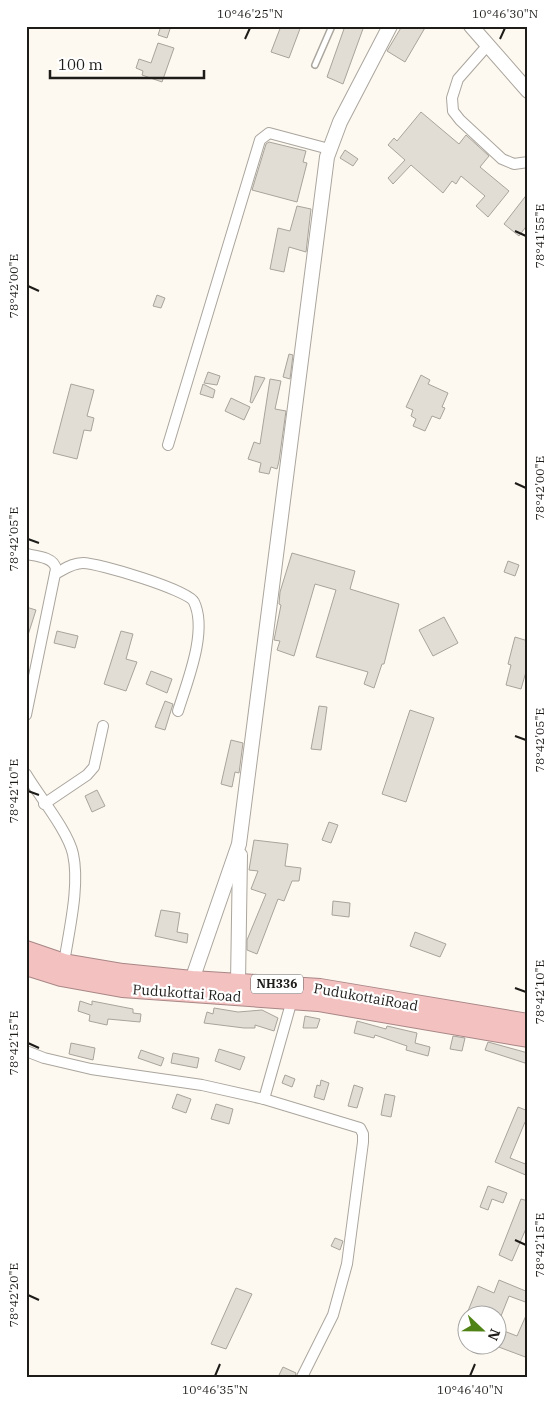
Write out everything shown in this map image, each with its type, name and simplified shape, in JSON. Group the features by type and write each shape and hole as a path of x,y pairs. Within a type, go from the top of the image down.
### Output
{"highway":[{"name":"PudukottaiRoad","path":"26,950 64,963 123,973 192,980 320,988 528,1023"},
{"name":"Pudukottai Road","path":"26,966 61,977 122,988 318,1002 528,1038"}],"street":[{"path":"238,982 239,844 329,149 340,122 390,26"},
{"path":"471,26 528,91"},
{"path":"487,46 458,79 452,98 453,111 460,120 502,159 514,164 528,162"},
{"path":"168,445 260,140 269,133 329,149"},
{"path":"26,554 50,560 55,565 55,574 26,715"},
{"path":"55,574 74,563 96,564 164,585 191,598 195,603 198,625 196,651 178,710"},
{"path":"44,804 88,775 94,767 102,726"},
{"path":"26,774 62,829 73,853 75,872 64,963"},
{"path":"192,980 239,844"},
{"path":"264,1098 292,1000"},
{"path":"26,1051 44,1058 91,1069 202,1085 264,1098 354,1125 363,1134 347,1264 333,1315 302,1377"}],"lane":[{"path":"315,65 332,26"}],"building":[{"path":"161,26 171,26 167,38 158,35"},
{"path":"281,26 301,26 289,58 271,52"},
{"path":"345,26 364,26 343,84 327,77"},
{"path":"402,26 426,26 405,62 387,51"},
{"path":"158,43 174,48 162,82 142,75 143,71 136,68 139,59 151,63"},
{"path":"421,112 459,144 466,135 489,156 480,167 509,191 488,217 476,206 485,196 461,176 456,184 452,181 443,193 411,165 393,184 388,178 405,160 388,145 394,138 397,141"},
{"path":"269,142 306,151 303,162 307,163 297,202 252,190 266,144"},
{"path":"345,150 358,159 353,166 340,158"},
{"path":"528,193 528,224 519,236 504,224"},
{"path":"297,206 311,209 306,252 289,247 284,272 270,269 278,228 290,231"},
{"path":"157,295 165,298 161,308 153,306"},
{"path":"289,354 293,355 290,379 283,377"},
{"path":"208,372 220,376 217,385 204,383"},
{"path":"421,375 430,380 428,384 448,393 442,407 445,408 440,419 432,416 425,431 413,426 416,419 411,416 413,410 406,407"},
{"path":"255,376 265,378 252,403 250,402"},
{"path":"270,379 281,381 275,409 286,411 277,469 271,467 269,474 259,472 261,463 248,459 254,442 260,444"},
{"path":"71,384 94,390 87,416 94,418 91,431 84,430 77,459 53,453"},
{"path":"203,384 215,390 213,398 200,394"},
{"path":"231,398 250,407 244,420 225,411"},
{"path":"292,553 355,571 350,589 399,604 384,664 382,664 374,688 364,684 368,672 316,657 336,590 315,584 294,656 277,650 280,641 274,640 281,605 279,604 280,592"},
{"path":"508,561 519,565 515,576 504,572"},
{"path":"26,607 36,610 28,635 26,635"},
{"path":"444,617 458,643 433,656 419,630"},
{"path":"57,631 78,636 75,648 54,643"},
{"path":"121,631 133,634 126,659 137,662 126,691 104,684"},
{"path":"515,637 528,641 528,665 521,689 506,685 511,665 508,664"},
{"path":"151,671 172,679 167,693 146,684"},
{"path":"165,701 173,704 165,730 155,727"},
{"path":"319,706 327,707 321,750 311,749"},
{"path":"410,710 434,718 406,802 382,794"},
{"path":"231,740 243,743 239,773 235,772 232,787 221,784"},
{"path":"97,790 105,806 92,812 85,796"},
{"path":"329,822 338,825 331,843 322,840"},
{"path":"254,840 288,844 285,866 301,868 299,881 292,881 284,901 278,899 257,954 247,950 247,940 266,894 251,889 258,871 249,870"},
{"path":"333,901 350,903 349,917 332,915"},
{"path":"161,910 180,913 177,932 188,934 187,943 155,936"},
{"path":"415,932 446,944 440,957 410,946"},
{"path":"80,1001 92,1005 92,1001 133,1009 133,1013 141,1014 140,1022 108,1019 107,1025 89,1021 90,1015 78,1011"},
{"path":"214,1008 238,1012 262,1010 278,1018 274,1031 255,1025 255,1028 244,1028 204,1023 207,1012 213,1014"},
{"path":"305,1016 320,1019 317,1028 303,1028"},
{"path":"357,1021 386,1029 387,1026 417,1033 415,1043 430,1047 428,1056 406,1050 407,1046 375,1035 374,1038 354,1033"},
{"path":"453,1036 465,1038 462,1051 450,1049"},
{"path":"488,1042 528,1053 528,1064 485,1050"},
{"path":"71,1043 95,1048 93,1060 69,1054"},
{"path":"219,1049 245,1057 240,1070 215,1061"},
{"path":"141,1050 164,1058 161,1066 138,1058"},
{"path":"173,1053 199,1058 197,1068 171,1063"},
{"path":"285,1075 295,1079 292,1087 282,1083"},
{"path":"321,1080 329,1083 324,1100 314,1097 317,1085 320,1086"},
{"path":"354,1085 363,1088 357,1108 348,1106"},
{"path":"177,1094 191,1099 186,1113 172,1108"},
{"path":"385,1094 395,1096 391,1117 381,1115"},
{"path":"216,1104 233,1109 229,1124 211,1119"},
{"path":"518,1107 528,1111 528,1123 525,1122 510,1158 528,1165 528,1176 495,1162"},
{"path":"488,1186 507,1193 503,1203 492,1199 488,1210 480,1207"},
{"path":"521,1199 528,1201 528,1224 512,1261 499,1255"},
{"path":"335,1238 343,1241 340,1250 331,1246"},
{"path":"499,1280 528,1292 528,1303 509,1296 505,1306 470,1306 478,1286 494,1293"},
{"path":"236,1288 252,1294 226,1349 211,1344"},
{"path":"528,1311 528,1358 506,1350 506,1332 517,1336"},
{"path":"283,1367 296,1373 295,1377 278,1377"}]}
